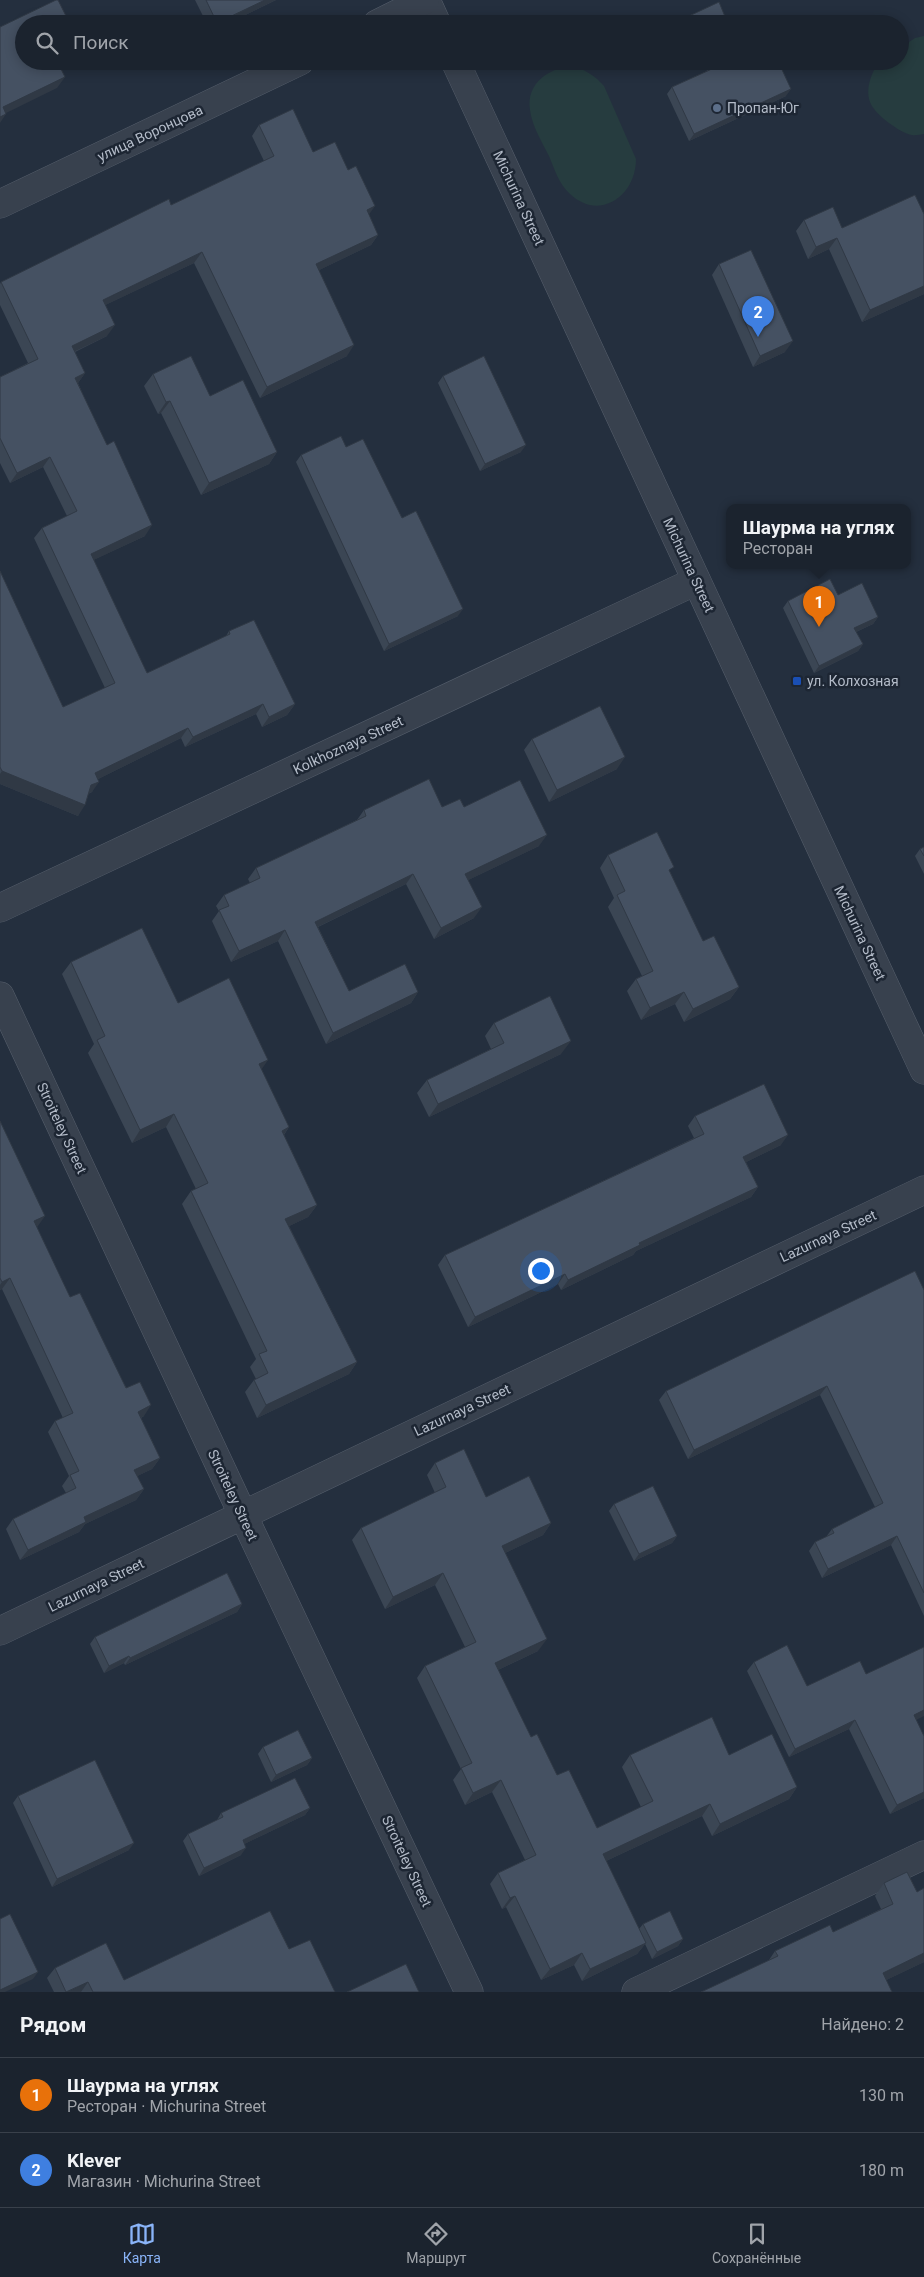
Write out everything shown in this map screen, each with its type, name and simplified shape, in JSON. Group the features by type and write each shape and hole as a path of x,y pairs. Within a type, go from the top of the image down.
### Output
{"street":[{"path":"395,15 425,0 432,15"},
{"name":"улица Воронцова","path":"0,204 281,70"},
{"name":"Michurina Street","path":"459,70 924,1070"},
{"name":"Kolkhoznaya Street","path":"0,908 696,580"},
{"name":"Stroiteley Street","path":"0,996 469,1992"},
{"name":"Lazurnaya Street","path":"0,1631 924,1190"},
{"path":"636,1992 924,1855"}],"green space":[{"path":"924,36 924,134 914,135 907,134 894,127 882,117 872,107 868,91 874,70 909,70 909,42"},
{"path":"555,70 584,70 604,86 636,159 630,184 613,201 603,205 592,205 580,201 565,189 557,176 535,128 530,110 530,100 535,85"}],"building":[{"path":"58,0 66,15 25,15"},
{"path":"206,0 265,0 234,15 213,15"},
{"path":"719,2 724,15 691,15"},
{"path":"15,20 15,70 62,70 65,77 3,107 6,114 0,117 0,27"},
{"path":"710,70 782,70 791,89 694,134 672,87"},
{"path":"293,109 313,152 335,142 348,170 356,166 375,206 367,210 378,235 316,264 354,345 267,387 202,252 103,300 115,325 72,346 85,373 75,378 107,445 114,441 152,525 91,554 147,673 230,634 229,631 254,620 295,704 269,717 263,704 193,737 188,728 95,773 99,782 91,785 85,805 2,771 0,767 0,571 63,707 115,683 42,528 77,511 50,457 17,473 0,438 0,377 38,359 1,282 169,199 171,205 274,156 259,125"},
{"path":"915,195 924,214 924,286 870,310 837,238 816,247 804,220 833,207 842,228"},
{"path":"751,250 793,341 760,356 719,264"},
{"path":"191,356 210,396 243,380 277,452 209,483 170,401 166,402 153,374"},
{"path":"484,356 526,445 485,464 443,376"},
{"path":"341,436 346,447 363,439 402,518 416,511 463,609 389,644 301,455"},
{"path":"830,579 838,595 862,583 878,617 854,628 863,644 819,666 788,601"},
{"path":"600,706 625,757 557,790 532,739"},
{"path":"429,779 442,807 460,799 464,807 520,780 547,835 465,874 482,907 441,928 413,874 315,922 349,991 405,964 418,992 333,1033 285,930 239,951 219,910 229,906 224,895 260,878 256,868 366,816 364,810"},
{"path":"657,832 674,867 669,870 703,941 714,936 739,987 693,1009 684,992 650,1008 636,979 653,971 617,895 625,891 608,855"},
{"path":"924,847 924,856 920,849"},
{"path":"142,928 178,1003 229,978 268,1060 259,1064 289,1127 282,1131 317,1205 285,1219 357,1362 266,1405 254,1380 268,1373 259,1354 267,1351 191,1191 208,1183 174,1114 140,1130 97,1040 105,1036 71,962"},
{"path":"550,996 571,1041 438,1104 427,1080 504,1043 494,1023"},
{"path":"764,1084 788,1135 743,1157 758,1187 639,1243 640,1245 568,1280 565,1274 475,1317 445,1255 704,1134 695,1116"},
{"path":"0,1121 45,1216 34,1221 70,1297 80,1293 126,1388 140,1382 151,1405 138,1412 160,1458 134,1470 144,1489 84,1517 86,1522 28,1550 13,1519 76,1488 70,1475 79,1471 55,1421 73,1413 10,1278 2,1282 0,1278"},
{"path":"915,1271 924,1290 924,1593 897,1536 828,1569 815,1542 834,1533 832,1529 883,1503 827,1386 694,1450 666,1391"},
{"path":"464,1449 486,1497 529,1476 551,1523 502,1546 547,1639 495,1663 531,1737 537,1734 557,1775 569,1770 597,1828 653,1801 630,1755 712,1717 729,1755 772,1734 797,1787 720,1824 710,1804 603,1854 646,1943 590,1969 582,1953 550,1969 515,1896 510,1898 498,1873 536,1855 501,1780 473,1793 461,1768 472,1763 425,1666 476,1642 443,1573 393,1597 361,1528 446,1487 435,1463"},
{"path":"653,1486 677,1536 639,1554 614,1504"},
{"path":"227,1573 242,1604 130,1658 129,1656 109,1666 95,1637"},
{"path":"787,1645 807,1686 860,1661 866,1674 924,1647 924,1710 914,1715 924,1736 924,1792 897,1805 855,1720 795,1749 754,1662"},
{"path":"298,1730 312,1758 276,1775 263,1747"},
{"path":"95,1760 134,1843 57,1879 18,1796"},
{"path":"295,1778 310,1808 243,1840 246,1848 204,1868 188,1834 223,1817 221,1813"},
{"path":"907,1872 917,1892 924,1888 924,1953 883,1973 892,1992 701,1992 778,1956 775,1951 830,1925 833,1932 893,1904 884,1883"},
{"path":"270,1911 289,1949 310,1940 335,1992 93,1992 88,1982 66,1992 55,1968 106,1943 124,1980"},
{"path":"670,1911 683,1939 657,1952 643,1924"},
{"path":"10,1914 38,1972 0,1990 0,1919"},
{"path":"406,1964 419,1992 347,1992"}],"place":[{"name":"Пропан-Юг","path":"717,108"},
{"name":"Klever","path":"758,337"},
{"name":"Шаурма на углях","path":"819,627"},
{"name":"ул. Колхозная","path":"797,681"}]}
